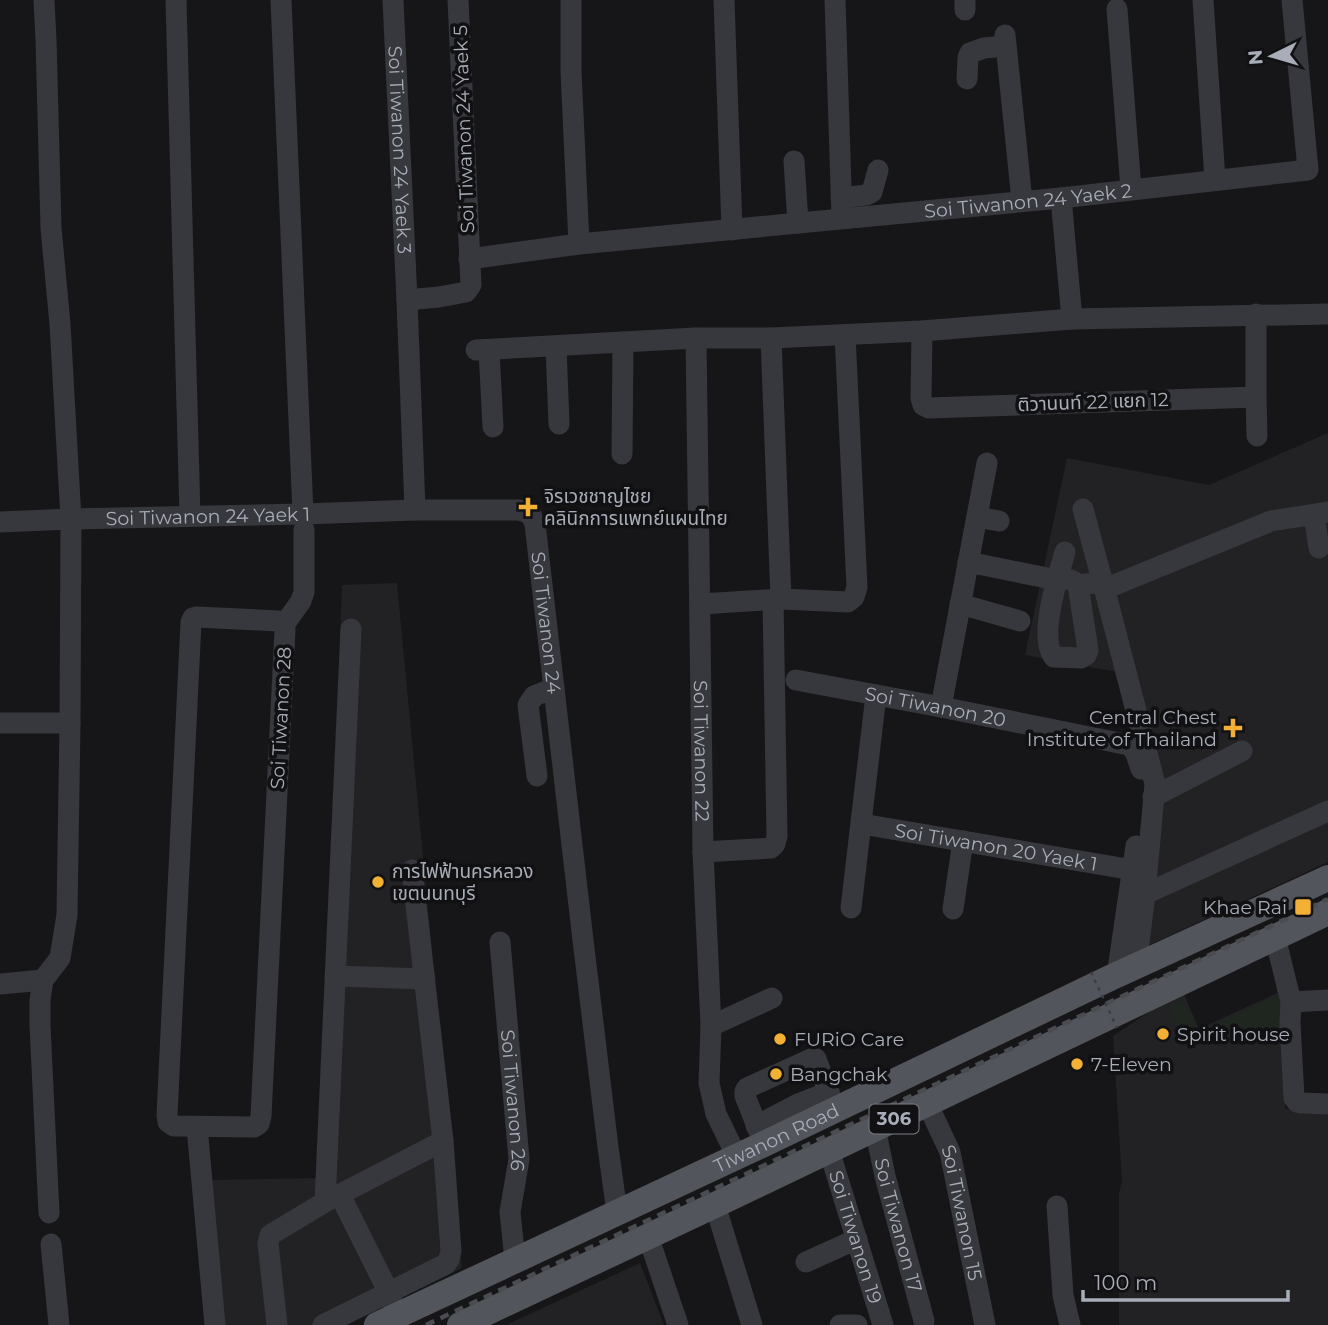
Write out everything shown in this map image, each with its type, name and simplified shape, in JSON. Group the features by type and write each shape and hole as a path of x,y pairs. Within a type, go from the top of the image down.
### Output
{"main road":[{"name":"Tiwanon Road","path":"387,1316 516,1260 737,1157 760,1135 832,1100 1127,972 1328,878"},
{"name":"Tiwanon Road","path":"460,1325 1328,912"}],"street":[{"path":"44,0 51,228 60,324 71,519 67,915 60,958 43,981 40,1000 49,1213"},
{"path":"176,0 190,516"},
{"path":"281,0 304,522 304,592 284,625"},
{"name":"Soi Tiwanon 24 Yaek 3","path":"393,0 407,300"},
{"name":"Soi Tiwanon 24 Yaek 5","path":"458,0 469,258"},
{"path":"415,510 407,300 466,292 471,281 469,258 579,244 570,0"},
{"path":"724,0 732,230"},
{"path":"835,0 841,208 872,192 878,170"},
{"path":"1203,0 1215,180"},
{"name":"Soi Tiwanon 24 Yaek 2","path":"579,244 798,223 841,208 1061,198 1318,169 1292,0"},
{"path":"1117,9 1131,190"},
{"path":"967,79 971,52 1006,40 1022,201"},
{"path":"793,161 798,223"},
{"path":"1061,198 1072,319"},
{"path":"1256,314 1257,436"},
{"path":"493,427 482,350 696,338 771,338 922,331 1072,319 1328,314"},
{"name":"ติวานนท์ 22 แยก 12","path":"922,331 921,398 923,405 929,408 1256,397"},
{"path":"701,604 777,600 848,602 854,597 857,587 845,335"},
{"name":"Soi Tiwanon 22","path":"696,338 703,852 711,1026 709,1083 716,1114 737,1157"},
{"path":"703,852 771,848 777,836 777,600 771,338"},
{"path":"622,454 623,342"},
{"path":"556,346 559,424"},
{"path":"941,707 987,463"},
{"path":"1083,509 1155,784 1145,894 1127,972"},
{"name":"Soi Tiwanon 24 Yaek 1","path":"0,522 190,516 304,522 415,510"},
{"name":"Soi Tiwanon 24","path":"415,510 519,510 530,513 535,524 617,1212"},
{"path":"968,562 1057,580 1068,578 1079,585 1107,588 1271,521 1321,514 1318,548"},
{"path":"977,517 999,521"},
{"path":"1065,552 1049,620 1048,647 1054,657 1086,656 1088,650 1079,585"},
{"path":"960,604 1020,621"},
{"name":"Soi Tiwanon 28","path":"197,617 279,621 284,625 261,1116 259,1124 254,1127 174,1126 168,1122 167,1115 191,622 197,617"},
{"path":"351,629 335,976 332,1199 387,1316"},
{"name":"Soi Tiwanon 20","path":"796,680 1129,745 1135,751 1144,785 1133,870 1127,972"},
{"path":"537,776 528,705 534,696 554,688"},
{"path":"851,908 876,695"},
{"path":"0,723 70,723"},
{"path":"1153,797 1242,751"},
{"path":"1145,894 1328,811"},
{"name":"Soi Tiwanon 20 Yaek 1","path":"862,824 1133,870"},
{"path":"953,909 963,841"},
{"path":"323,1325 387,1316 446,1264 451,1251 443,1141 412,870"},
{"path":"1275,937 1291,1002 1294,1098 1301,1104 1328,1104"},
{"name":"Soi Tiwanon 26","path":"500,942 519,1159 509,1212 516,1260"},
{"path":"335,976 425,979"},
{"path":"0,984 43,981"},
{"path":"1291,1002 1327,995"},
{"path":"711,1026 772,998"},
{"path":"814,1058 832,1100 789,1109 760,1135 745,1091 776,1076 814,1058"},
{"path":"776,1076 789,1109"},
{"name":"Soi Tiwanon 15","path":"928,1103 950,1152 985,1325"},
{"path":"197,1127 215,1325"},
{"name":"Soi Tiwanon 17","path":"874,1128 924,1321"},
{"path":"277,1325 268,1243 270,1235 443,1141"},
{"name":"Soi Tiwanon 19","path":"829,1150 883,1325"},
{"path":"715,1205 752,1325"},
{"path":"1058,1206 1063,1295 1070,1325"},
{"path":"648,1236 678,1325"},
{"path":"806,1262 857,1239"},
{"path":"51,1244 59,1325"},
{"name":"Soi Tiwanon 19","path":"840,1325 857,1325"}],"path":[{"path":"1091,972 1117,1028"}],"shaded area":[{"name":"Central Chest Institute of Thailand","path":"1328,433 1328,862 1134,952 1152,784 1123,673 1025,655 1067,458 1209,485"},
{"name":"การไฟฟ้านครหลวง เขตนนทบุรี","path":"397,583 462,1268 342,1325 225,1325 211,1180 320,1178 342,585"},
{"path":"1286,989 1285,1109 1328,1110 1328,1325 1119,1325 1119,1193 1122,1181 1113,1036 1182,990 1199,1029"},
{"path":"1285,993 1284,1042 1182,1036 1169,1007 1182,1000 1198,1031"},
{"path":"640,1263 664,1325 506,1325"}],"railway":[{"path":"426,1325 1328,899"}],"place":[{"name":"จิรเวชชาญไชย คลินิกการแพทย์แผนไทย","path":"528,507"},
{"name":"Central Chest Institute of Thailand","path":"1233,728"},
{"name":"การไฟฟ้านครหลวง เขตนนทบุรี","path":"378,882"},
{"name":"Khae Rai","path":"1303,907"},
{"name":"Spirit house","path":"1163,1034"},
{"name":"FURiO Care","path":"780,1039"},
{"name":"7-Eleven","path":"1077,1064"},
{"name":"Bangchak","path":"776,1074"}]}
